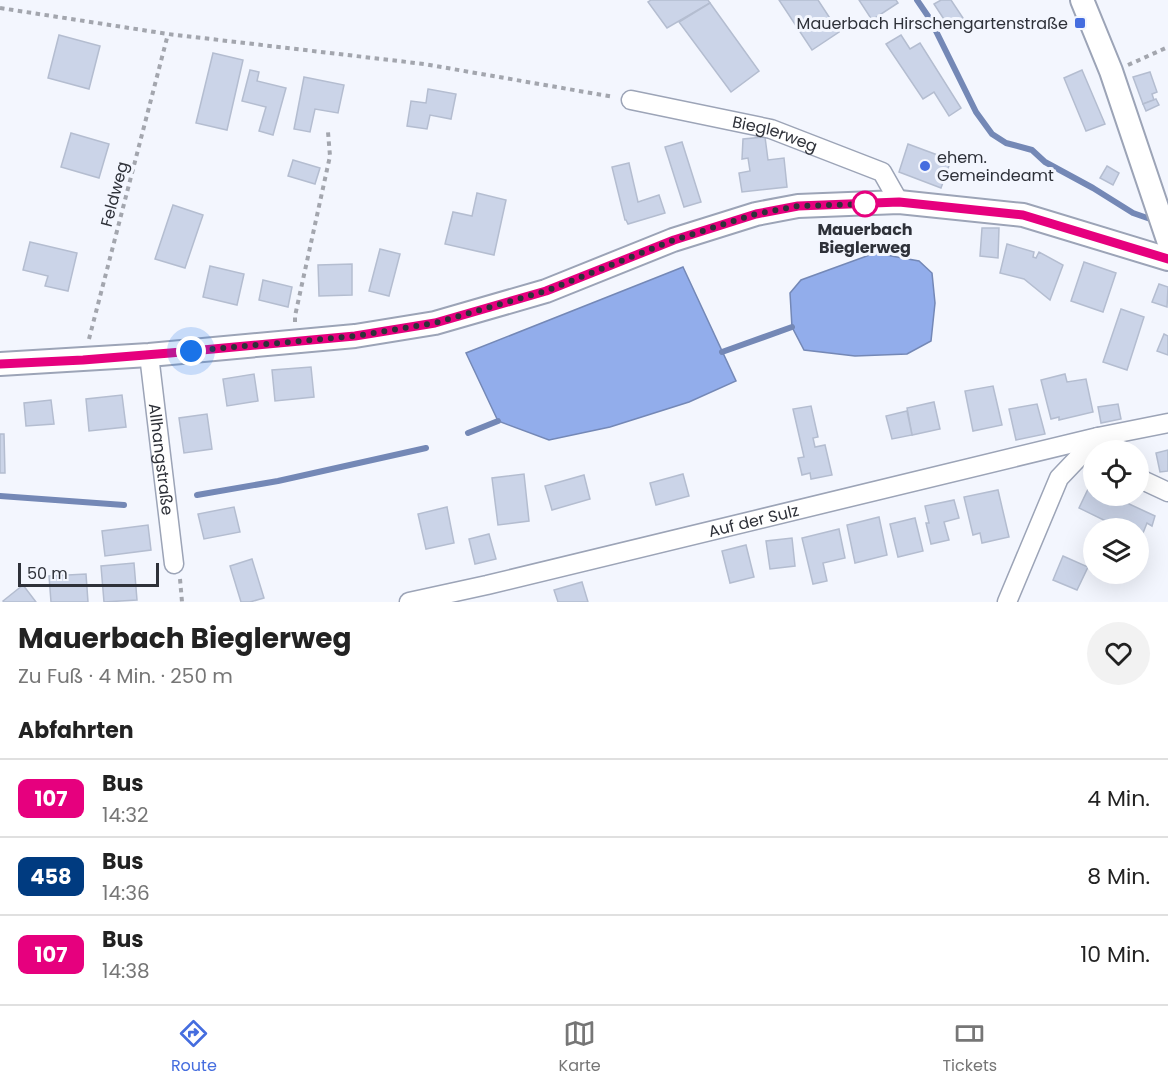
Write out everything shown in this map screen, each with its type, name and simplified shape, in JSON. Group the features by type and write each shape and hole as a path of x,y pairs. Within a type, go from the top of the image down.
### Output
{"street":[{"path":"1082,0 1111,71 1168,240"},
{"name":"Bieglerweg","path":"631,100 771,129 882,172 899,202"},
{"path":"0,364 149,355 355,336 435,323 546,291 674,240 756,214 798,206 899,202 1023,215 1168,259"},
{"name":"Allhangstraße","path":"149,355 174,564"},
{"name":"Auf der Sulz","path":"1116,440 1168,423"},
{"name":"Auf der Sulz","path":"409,602 489,593 1083,449"},
{"path":"1007,602 1059,478 1083,460"},
{"path":"1149,483 1168,492"}],"path":[{"path":"0,8 168,34 424,64 631,100"},
{"name":"Feldweg","path":"83,360 168,34"},
{"path":"1111,71 1168,47"},
{"path":"296,341 295,316 330,156 328,132"}],"water":[{"path":"875,253 919,261 932,273 935,303 931,341 907,354 855,356 804,350 792,327 790,293 801,280"},
{"path":"683,267 736,381 689,402 610,427 549,440 498,421 466,353"}],"building":[{"path":"651,0 708,0 710,3 667,28 648,2"},
{"path":"779,0 818,0 839,32 812,50"},
{"path":"859,0 896,0 898,3 872,20"},
{"path":"941,0 951,0 963,18 949,27 934,4"},
{"path":"710,3 759,71 731,92 679,22"},
{"path":"59,35 100,46 89,89 48,78"},
{"path":"901,35 910,49 920,43 961,108 949,116 934,92 923,99 886,44"},
{"path":"213,53 243,60 227,130 196,123"},
{"path":"250,70 259,72 257,81 286,88 273,135 259,131 266,107 242,101"},
{"path":"1082,70 1105,124 1086,131 1064,78"},
{"path":"1150,72 1157,92 1152,94 1154,100 1143,104 1133,77"},
{"path":"304,77 344,85 338,113 315,109 310,132 294,129"},
{"path":"428,89 456,94 451,119 430,115 427,129 407,126 411,101 426,103"},
{"path":"1156,99 1159,105 1146,111 1143,104"},
{"path":"71,133 109,144 99,178 61,167"},
{"path":"765,137 768,160 784,158 787,187 742,192 739,173 750,171 748,158 742,159 743,139"},
{"path":"682,142 701,202 684,207 665,147"},
{"name":"ehem. Gemeindeamt","path":"908,144 951,160 941,188 899,172"},
{"path":"293,160 320,168 315,184 288,176"},
{"path":"629,163 638,202 659,195 665,213 628,224 625,220 612,167"},
{"path":"1107,166 1119,173 1113,185 1100,178"},
{"path":"477,193 506,200 494,255 445,244 453,212 472,216"},
{"path":"173,205 203,215 185,268 155,259"},
{"path":"982,228 999,228 998,258 980,256"},
{"path":"30,242 77,253 68,291 45,286 48,276 23,270"},
{"path":"1007,244 1034,252 1033,257 1036,258 1039,252 1063,265 1050,300 1024,279 1000,273"},
{"path":"380,249 400,254 389,296 369,291"},
{"path":"1084,262 1116,273 1103,312 1071,301"},
{"path":"352,264 352,295 319,296 318,265"},
{"path":"210,266 244,274 237,305 203,297"},
{"path":"263,280 292,287 288,307 259,300"},
{"path":"1159,284 1168,287 1167,307 1152,302"},
{"path":"1121,309 1144,317 1127,370 1103,362"},
{"path":"1164,334 1168,336 1168,355 1157,351"},
{"path":"311,367 314,397 275,401 272,370"},
{"path":"254,374 258,401 227,406 223,379"},
{"path":"1065,374 1067,382 1086,379 1093,412 1059,420 1059,417 1051,419 1041,380"},
{"path":"993,386 1002,425 973,431 965,391"},
{"path":"122,395 126,427 89,431 86,399"},
{"path":"51,400 54,424 26,426 24,403"},
{"path":"934,402 940,429 912,435 907,408"},
{"path":"1037,404 1045,434 1016,440 1009,409"},
{"path":"1118,404 1121,419 1101,423 1098,407"},
{"path":"811,406 818,437 813,438 815,447 825,445 832,475 811,479 810,473 802,475 798,458 804,457 793,409"},
{"path":"907,411 912,435 892,439 886,416"},
{"path":"207,414 212,449 184,453 179,418"},
{"path":"0,434 4,434 5,473 0,473"},
{"path":"1168,450 1168,471 1160,472 1156,453"},
{"path":"524,474 529,521 498,525 492,478"},
{"path":"683,474 689,496 656,505 650,483"},
{"path":"584,475 590,499 552,510 545,486"},
{"path":"998,490 1009,537 982,543 980,533 973,535 964,497"},
{"path":"954,500 959,518 944,522 949,540 931,544 925,506"},
{"path":"1083,500 1083,506 1134,506 1155,516 1152,526 1149,524 1149,518 1100,518 1079,508"},
{"path":"234,507 240,532 204,539 198,514"},
{"path":"447,507 454,543 426,549 418,514"},
{"path":"879,517 887,555 855,563 847,525"},
{"path":"915,518 923,551 898,557 890,524"},
{"path":"148,525 151,550 105,556 102,531"},
{"path":"839,529 845,558 823,563 827,581 813,584 802,538"},
{"path":"489,534 496,559 475,564 469,539"},
{"path":"792,538 795,566 770,569 766,541"},
{"path":"746,545 754,577 730,583 722,551"},
{"path":"1063,556 1083,565 1083,577 1077,590 1053,580"},
{"path":"252,559 264,598 241,602 230,566"},
{"path":"134,563 137,600 104,602 101,566"},
{"path":"86,574 88,602 51,602 49,576"},
{"path":"582,582 588,602 558,602 554,590"},
{"path":"23,585 36,602 3,601"}],"waterway":[{"path":"917,0 930,19 976,112 992,134 1006,143 1032,150 1045,162 1133,213 1156,221"},
{"path":"722,352 792,327"},
{"path":"468,433 498,421"},
{"path":"197,495 278,481 426,448"},
{"path":"0,496 124,505"}],"bus line":[{"name":"107","path":"0,364 83,360 355,336 435,323 546,291 674,240 756,214 798,206 899,202 1023,215 1168,259"}],"place":[{"name":"Mauerbach Hirschengartenstraße","path":"1080,23"},
{"name":"ehem. Gemeindeamt","path":"925,166"},
{"name":"Mauerbach Bieglerweg","path":"865,204"}],"route":[{"path":"191,351 355,336 435,323 546,291 674,240 756,214 798,206 865,204"}]}
